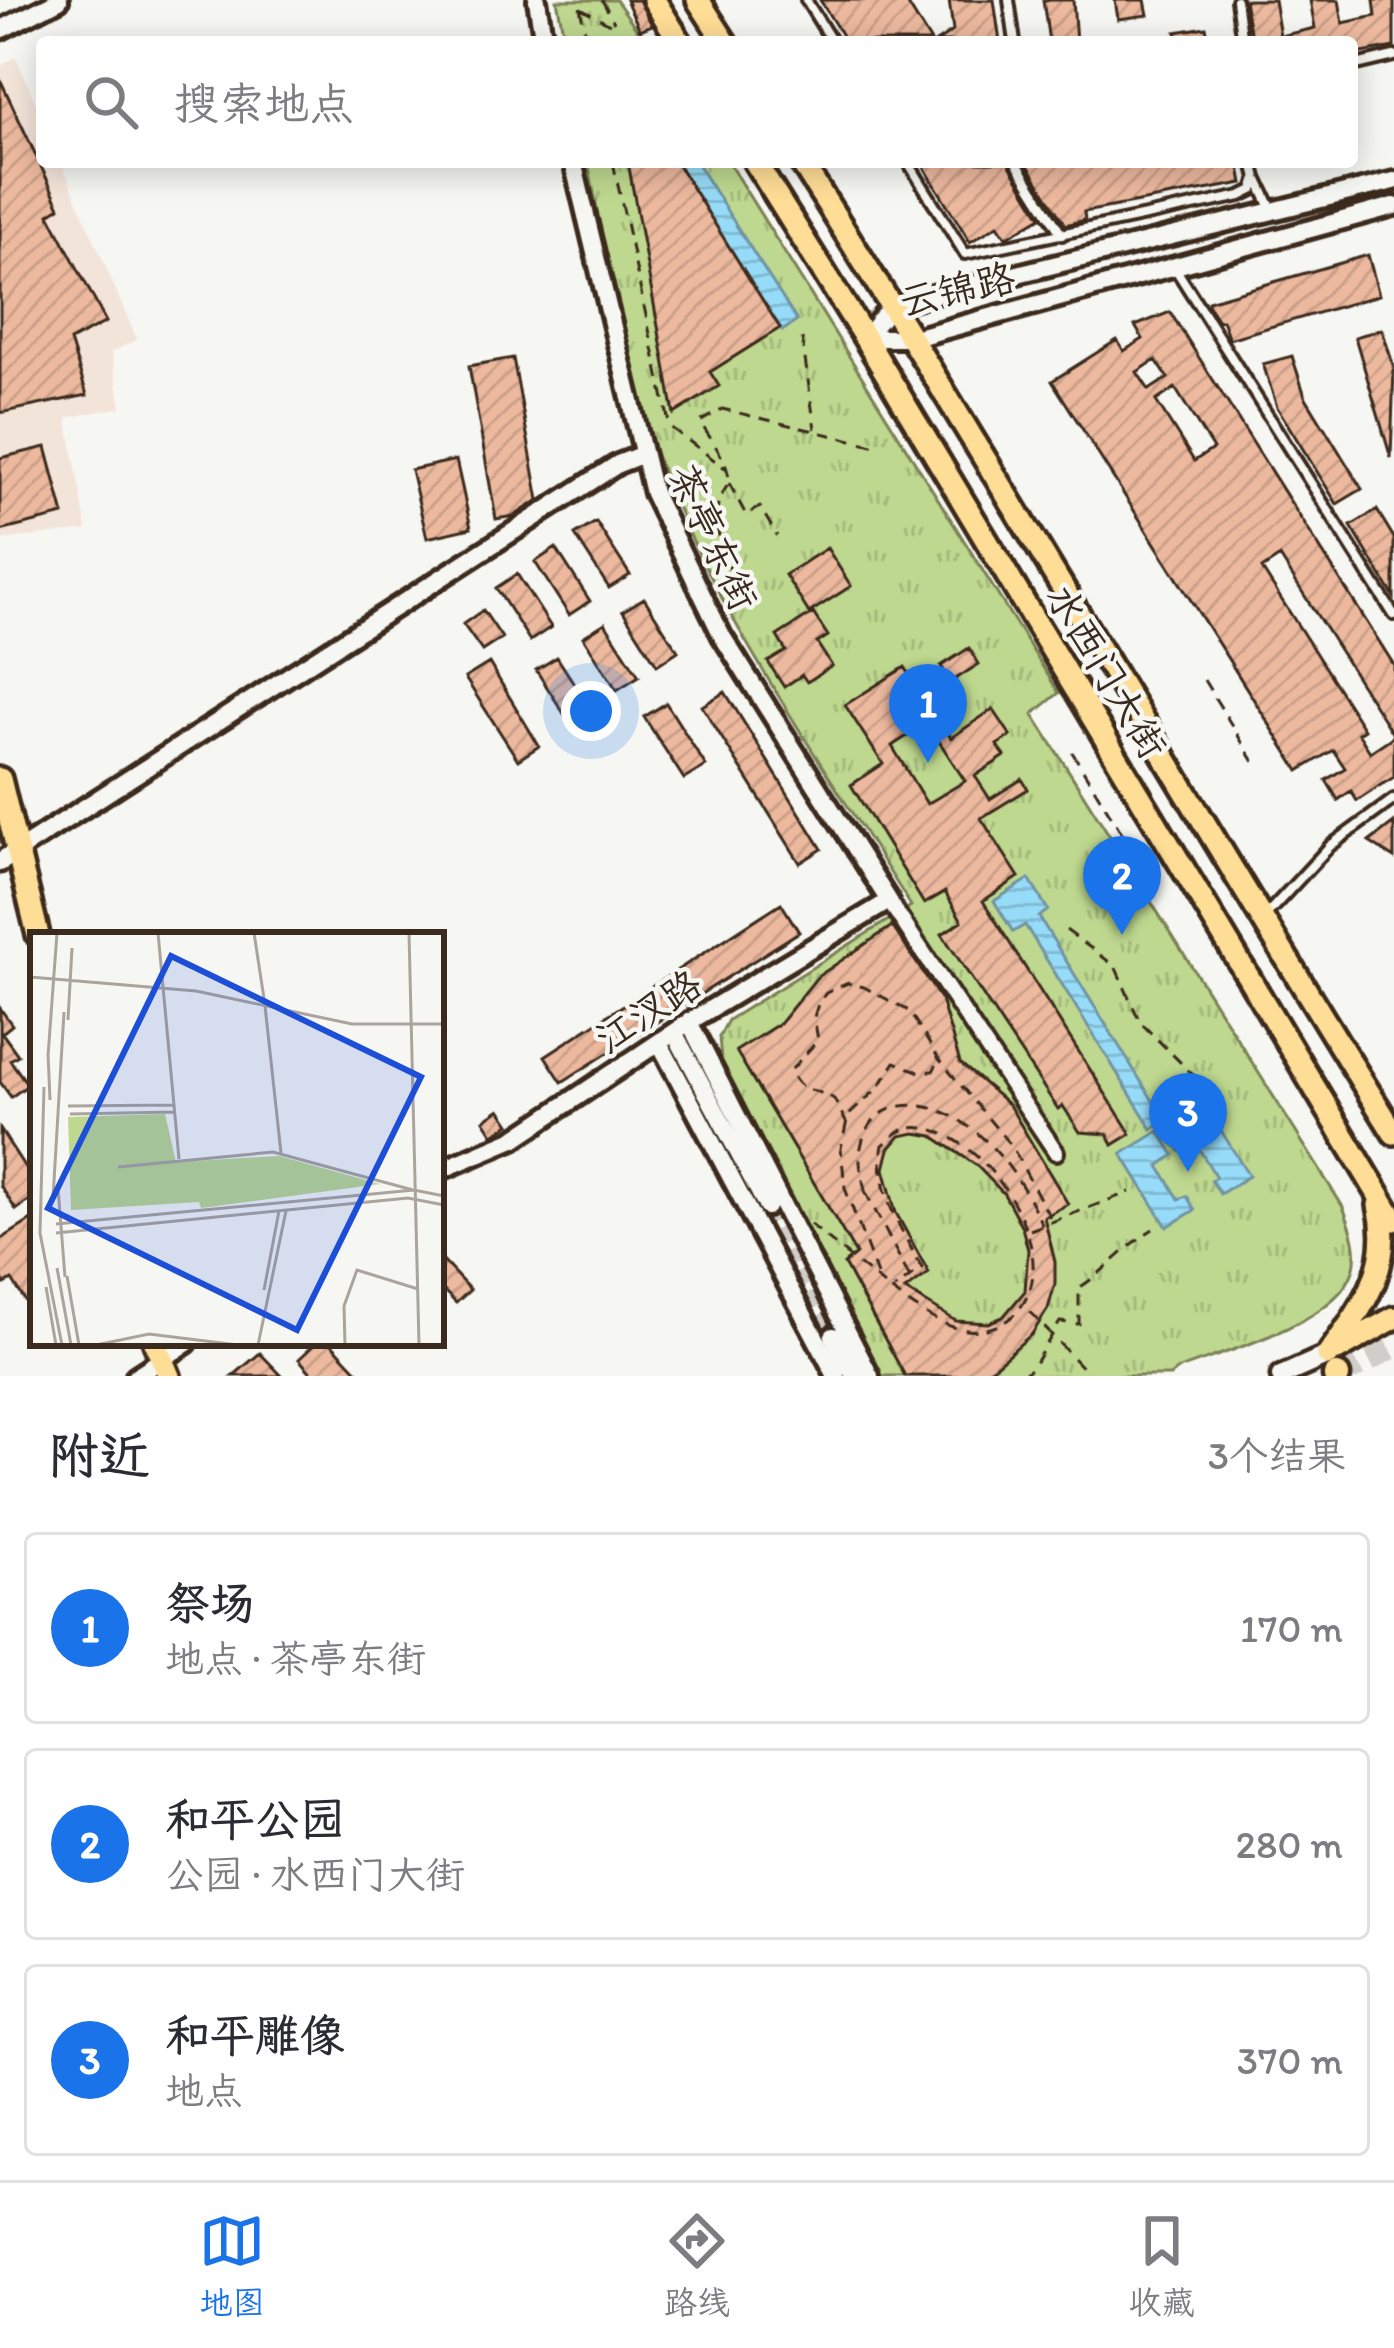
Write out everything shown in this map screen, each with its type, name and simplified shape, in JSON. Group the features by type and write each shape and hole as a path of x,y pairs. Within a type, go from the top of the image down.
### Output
{"main road":[{"path":"653,0 676,36"},
{"path":"698,0 721,36"},
{"name":"水西门大街","path":"759,168 1394,1220"},
{"name":"水西门大街","path":"805,168 914,338 1261,921 1394,1133"},
{"path":"0,779 8,856 37,932"},
{"path":"1334,1369 1382,1271 1385,1226 1373,1186"},
{"path":"1281,1376 1334,1369 1390,1322"}],"street":[{"path":"0,31 59,0"},
{"path":"537,0 543,36"},
{"name":"茶亭东街","path":"574,168 653,494 722,636 889,901"},
{"name":"云锦路","path":"865,338 892,305 1394,181"},
{"name":"云锦路","path":"865,338 914,338 1394,206"},
{"path":"8,856 618,464 641,455"},
{"path":"889,901 1056,1152"},
{"name":"江汊路","path":"444,1169 514,1139 674,1032 889,901"},
{"path":"674,1032 804,1248 837,1327 870,1376"},
{"path":"674,1032 757,1227 836,1376"},
{"path":"757,1227 776,1230 782,1225 776,1208"},
{"path":"778,1264 779,1252 786,1245 796,1243 804,1248"},
{"path":"792,1294 810,1303 821,1297 822,1282"},
{"path":"812,1331 820,1315 832,1313 854,1376"},
{"path":"136,1376 162,1360"}],"lane":[{"path":"806,0 828,36"},
{"path":"1009,0 1014,36"},
{"path":"1236,0 1241,36"},
{"path":"1358,65 1394,56"},
{"path":"912,168 965,254 1241,196 1253,190 1256,178"},
{"path":"1020,168 1062,235"},
{"path":"1254,168 1274,213"},
{"path":"1174,266 1394,615"},
{"path":"1261,921 1330,846 1394,799"}],"path":[{"path":"586,36 580,7 612,23 602,0"},
{"path":"614,168 670,428 728,470"},
{"path":"802,338 816,431"},
{"path":"778,536 760,507 746,515 729,483 728,470 700,422 722,409 878,446"},
{"path":"729,483 717,517 733,576"},
{"path":"1204,680 1256,765"},
{"path":"1072,752 1133,851"},
{"path":"1066,930 1115,965 1140,1022 1205,1088"},
{"path":"847,1124 834,1099 804,1089 791,1070 818,1040 814,1017 826,993 848,983 909,1011 939,1059 1012,1148 1054,1221"},
{"path":"878,1277 845,1187 841,1148 848,1116 879,1087 896,1062 920,1072 933,1071 939,1059"},
{"path":"912,1282 865,1191 860,1157 875,1120 890,1109 909,1103 928,1106 962,1122 1014,1172 1042,1226"},
{"path":"809,1223 878,1277 932,1318 956,1329 994,1328 1023,1305 1032,1289 1034,1265 1028,1231 983,1162 926,1129 907,1129 883,1145 879,1167 895,1217 922,1268 894,1289"},
{"path":"1028,1231 1130,1192"},
{"path":"1021,1376 1032,1368 1060,1322 1078,1324 1079,1288 1108,1269 1129,1244 1154,1229"},
{"path":"1023,1305 1090,1376"}],"shaded area":[{"path":"16,57 36,104 36,168 64,168 137,340 111,352 121,407 67,418 87,530 0,540 0,66"}],"green space":[{"path":"557,0 616,0 642,36 564,36"},
{"path":"589,168 732,168 1059,693 1033,714 1343,1207 1352,1231 1355,1263 1343,1289 1325,1306 1277,1333 1170,1376 878,1376 721,1060 719,1037 728,1020 911,906 774,690 712,579 646,427 617,314"}],"water":[{"path":"680,168 700,168 797,321 782,331"},
{"path":"1029,879 1048,910 1039,917 1165,1120 1152,1129 1025,925 1013,932 994,901"},
{"path":"1204,1103 1249,1176 1220,1194 1211,1180 1216,1177 1195,1142 1180,1151 1165,1126"},
{"path":"1159,1131 1174,1155 1159,1166 1179,1199 1187,1196 1195,1210 1167,1227 1122,1154"}],"building":[{"path":"626,0 639,0 652,25 640,30"},
{"path":"820,0 905,0 927,36 842,36"},
{"path":"949,0 994,0 999,36 945,36 953,31"},
{"path":"1043,0 1073,0 1076,36 1048,36"},
{"path":"1115,0 1145,0 1148,15 1118,19"},
{"path":"1244,0 1274,0 1280,36 1251,36"},
{"path":"1310,0 1339,0 1343,23 1376,16 1374,0 1394,0 1394,47 1358,54 1358,36 1280,36 1315,28"},
{"path":"1206,27 1208,36 1177,36 1176,32"},
{"path":"0,79 36,156 36,168 42,168 60,207 49,214 106,322 70,341 87,395 0,413"},
{"path":"629,168 680,168 780,328 710,372 719,386 674,414"},
{"path":"925,168 1012,168 1041,217 1009,236 998,225 970,242"},
{"path":"1030,168 1240,168 1243,183 1084,212 1085,220 1065,225"},
{"path":"1368,255 1379,295 1229,339 1222,320 1209,307 1208,301"},
{"path":"1170,312 1394,665 1394,736 1394,777 1357,801 1351,791 1338,800 1326,780 1345,768 1333,750 1299,771 1052,381 1117,340 1124,351 1143,339 1135,326","holes":["1156,360 1168,378 1149,390 1137,372","1175,388 1213,449 1194,461 1156,401","1280,557 1394,736 1370,752 1358,733 1364,729 1262,569"]},
{"path":"1382,329 1394,368 1391,458 1355,337"},
{"path":"1292,356 1305,396 1362,489 1337,504 1277,407 1263,364"},
{"path":"513,358 539,500 514,516 496,519 469,366"},
{"path":"46,447 64,515 0,531 0,458"},
{"path":"456,460 471,528 427,538 411,470"},
{"path":"1377,510 1394,538 1394,597 1351,526"},
{"path":"596,522 630,575 609,588 575,535"},
{"path":"556,548 590,601 569,615 535,562"},
{"path":"827,548 851,586 809,613 785,575"},
{"path":"517,574 551,627 530,641 496,588"},
{"path":"644,598 678,651 657,665 623,611"},
{"path":"483,610 502,638 482,651 463,624"},
{"path":"813,613 828,636 817,643 832,666 807,682 802,675 784,687 768,662 786,651 777,636"},
{"path":"605,623 639,676 617,690 583,637"},
{"path":"969,648 979,664 951,682 941,666"},
{"path":"557,657 591,710 570,723 536,670"},
{"path":"489,663 539,746 518,760 465,678"},
{"path":"905,667 951,738 993,709 1011,736 997,745 1005,756 975,776 990,799 1022,779 1028,789 981,818 1019,877 983,901 1131,1134 1113,1145 1108,1134 1080,1132 1063,1106 1058,1109 942,934 962,921 945,892 924,904 851,785 883,764 845,705","holes":["927,723 965,781 927,804 892,746"]},
{"path":"725,692 822,849 800,863 702,706"},
{"path":"666,703 706,766 684,779 644,717"},
{"path":"1394,823 1394,858 1369,842"},
{"path":"781,903 799,932 562,1082 545,1056"},
{"path":"892,926 941,1000 960,1063 1009,1105 1068,1204 1044,1217 1055,1262 1048,1309 1032,1334 983,1376 905,1376 844,1264 856,1254 736,1051 780,1023 817,977","holes":["900,1136 933,1136 977,1166 1004,1194 1022,1227 1028,1250 1025,1291 1003,1317 988,1323 956,1321 905,1290 929,1273 896,1213 884,1169 889,1149"]},
{"path":"0,1008 12,1025 2,1033 18,1055 10,1060 28,1085 11,1097 0,1082"},
{"path":"500,1109 510,1124 493,1134 484,1120"},
{"path":"0,1129 30,1175 30,1200 16,1210 0,1185"},
{"path":"30,1221 30,1308 12,1280 5,1284 0,1276 0,1240"},
{"path":"444,1262 470,1290 456,1303 444,1291"},
{"path":"313,1346 334,1346 362,1376 314,1376 299,1359"},
{"path":"260,1353 282,1376 233,1376"}],"tunnel":[{"path":"767,1207 833,1336"},
{"path":"1337,1376 1394,1346"}],"place":[{"name":"祭场","path":"928,763"},
{"name":"和平公园","path":"1122,935"},
{"name":"和平雕像","path":"1188,1172"}]}
